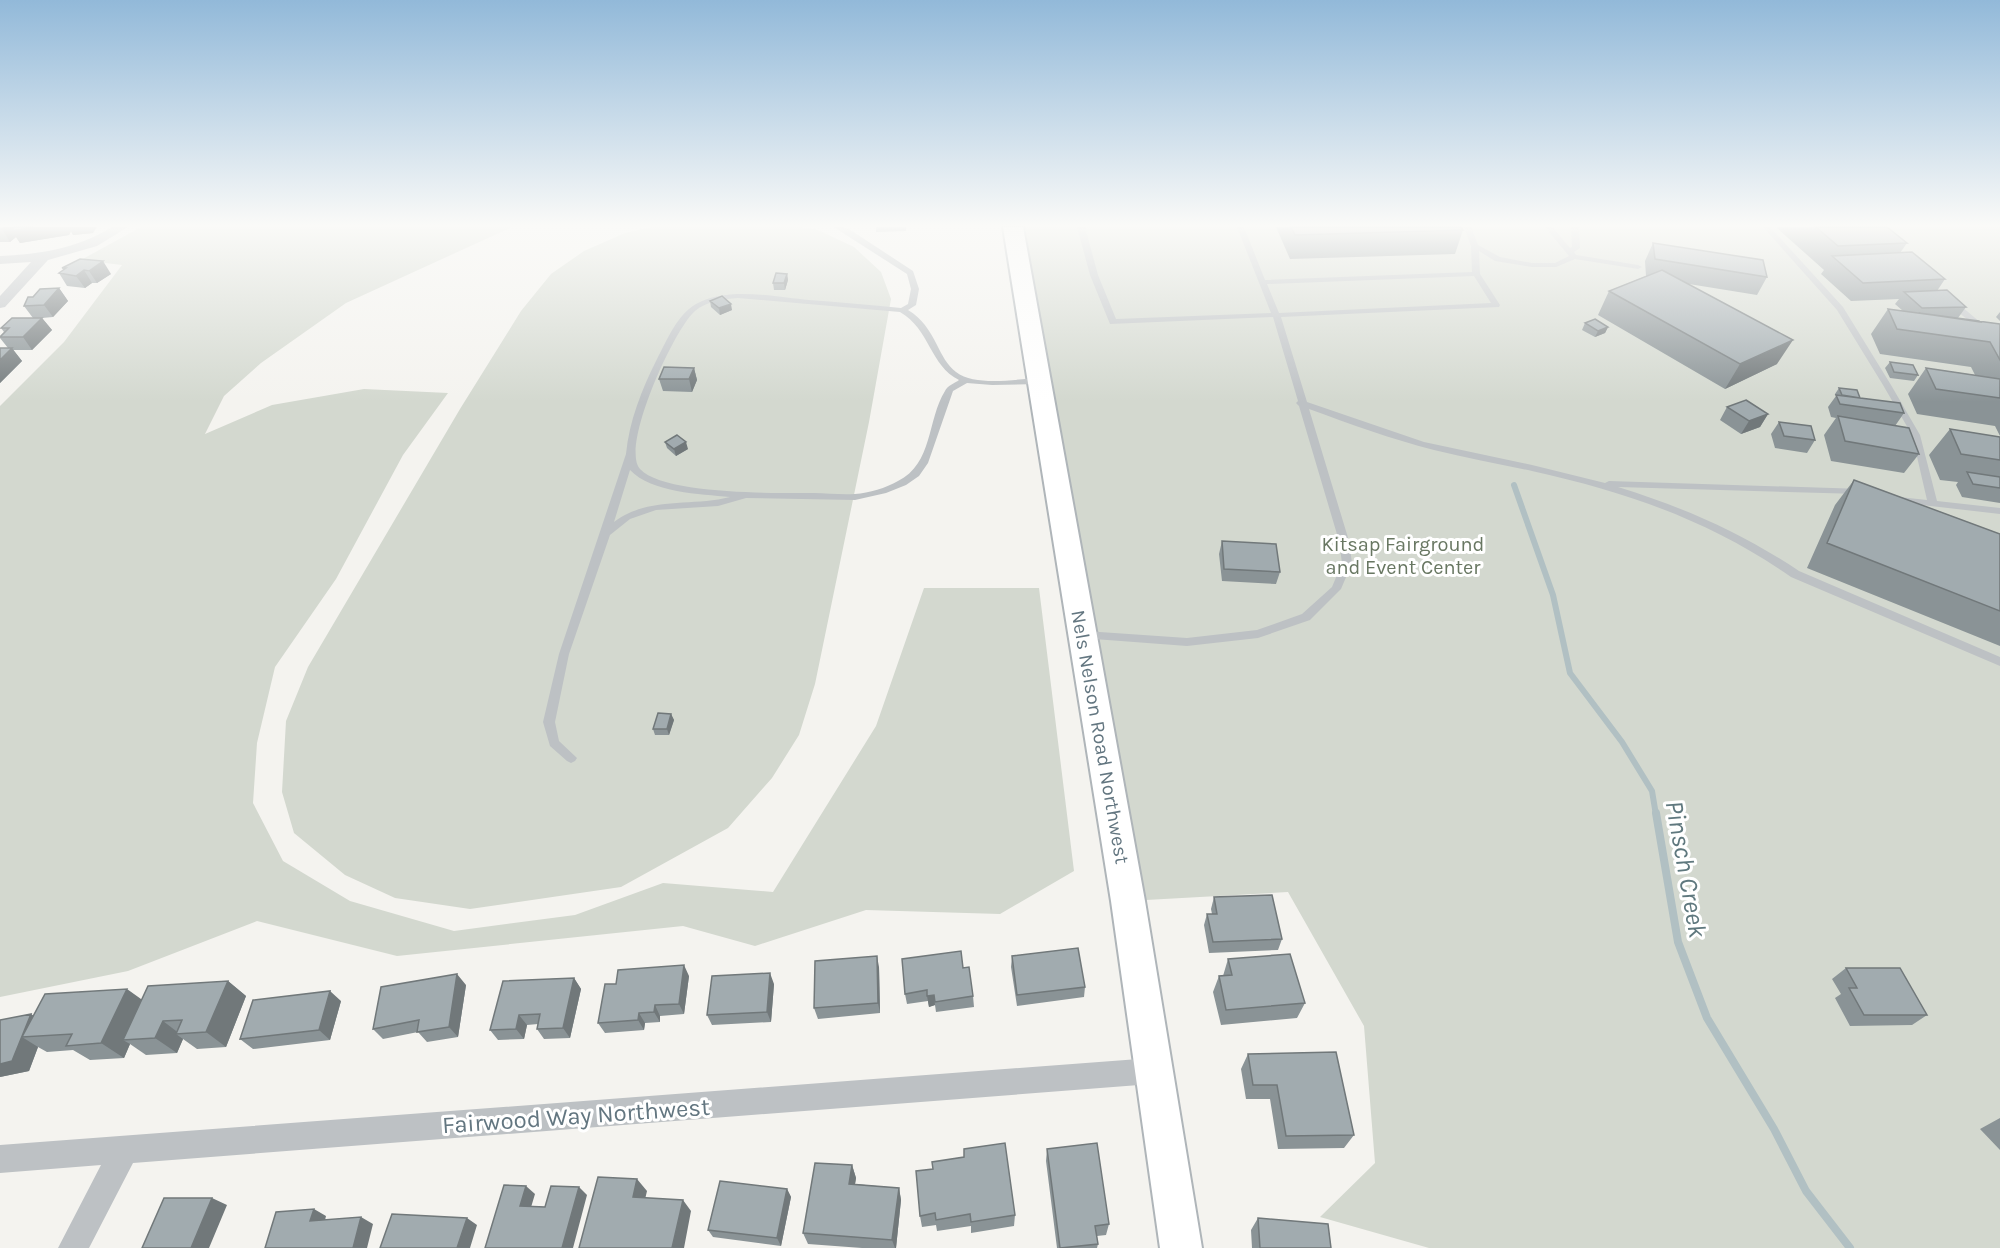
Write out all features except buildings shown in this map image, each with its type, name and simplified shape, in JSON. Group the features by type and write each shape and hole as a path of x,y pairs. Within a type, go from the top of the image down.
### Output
{"street":[{"path":"0,304 18,285"},
{"name":"Nels Nelson Road Northwest","path":"1023,285 1128,901 1152,1071 1181,1248"},
{"name":"Fairwood Way Northwest","path":"0,1159 1152,1071"},
{"path":"73,1248 124,1151"}],"lane":[{"path":"902,310 912,305 916,296 913,285"},
{"path":"1098,285 1113,322 1496,305 1483,285"},
{"path":"1082,635 1187,642 1258,634 1306,617 1336,589 1347,563 1344,541 1300,403 1276,315 1264,285"},
{"path":"1819,285 1840,309 1916,435 1933,504"},
{"path":"571,758 554,743 549,722 564,654 606,533 630,456 642,404 671,338 689,313 703,303 738,296 902,310 920,320 950,370 966,380 1039,381"},
{"path":"1948,300 2000,343"},
{"path":"630,456 635,470 657,482 686,491 855,497 901,486 922,468 930,453 949,390 966,380"},
{"path":"1300,403 1421,444 1599,484 1673,509 1731,533 1768,554 1795,574 2000,662"},
{"path":"1599,484 1867,491"},
{"path":"606,533 627,517 655,507 718,503 754,494"},
{"path":"1889,497 2000,511"}],"green space":[{"path":"107,285 385,285 346,303 261,363 224,396 205,434 272,405 364,389 448,393 403,455 336,579 275,667 257,743 253,803 283,861 350,901 454,931 575,915 663,883 773,892 876,726 924,588 1039,588 1074,871 1000,914 866,910 755,946 683,926 397,956 257,921 128,971 0,997 0,406 64,342"},
{"path":"542,285 886,285 891,299 869,422 815,684 799,735 772,778 728,828 621,887 470,909 395,898 345,875 294,833 282,792 286,721 308,667 460,409 521,311"},
{"name":"Kitsap Fairground and Event Center","path":"1023,285 2000,285 2000,1248 1429,1248 1320,1217 1375,1163 1364,1026 1288,892 1128,901"}],"waterway":[{"name":"Pinsch Creek","path":"1514,485 1553,595 1570,673 1622,742 1652,791 1656,815"},
{"name":"Pinsch Creek","path":"1656,813 1678,942 1707,1018 1774,1129 1806,1191 1850,1248"}]}
